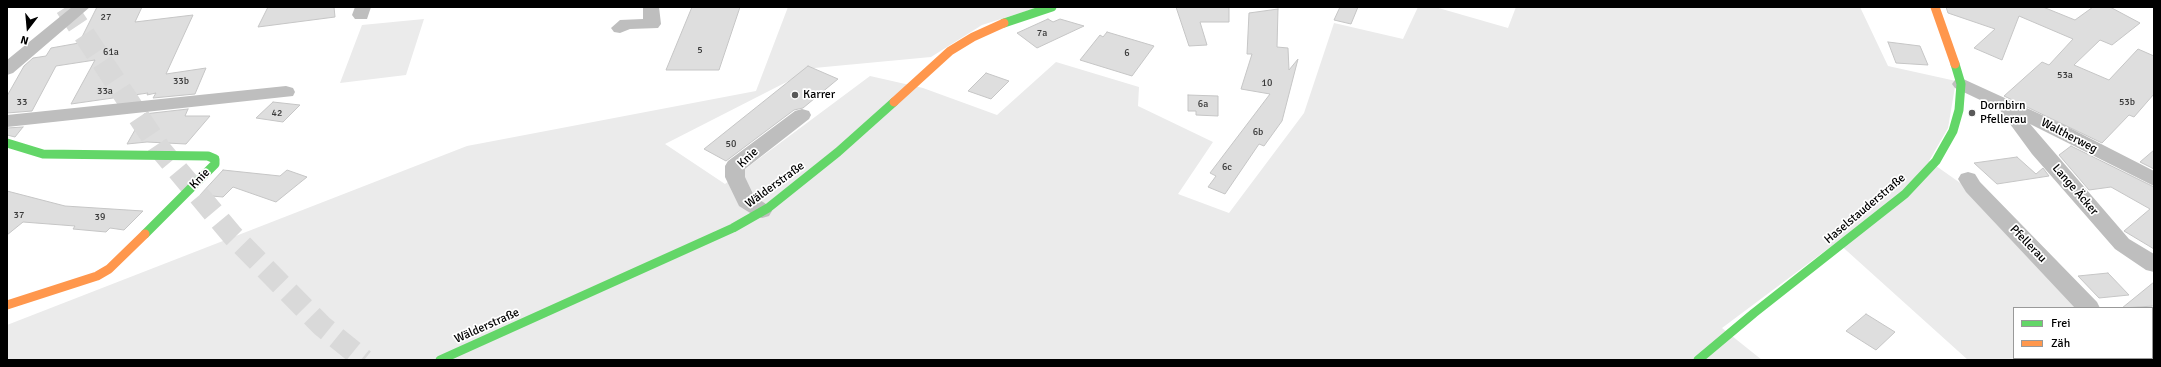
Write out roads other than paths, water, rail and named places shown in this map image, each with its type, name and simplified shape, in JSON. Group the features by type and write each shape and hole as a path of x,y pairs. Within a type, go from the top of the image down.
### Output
{"street":[{"path":"7,69 82,7"},
{"path":"620,28 626,24 652,24 652,7"},
{"name":"Wälderstraße","path":"440,360 699,245 762,211 838,152 950,51 973,37 1000,24 1052,7"},
{"name":"Haselstauderstraße","path":"1698,360 1754,313 1905,194 1936,161 1953,131 1959,110 1961,84 1950,46 1935,7"},
{"name":"Waltherweg","path":"1961,84 2057,129 2154,180"},
{"path":"7,121 286,92"},
{"name":"Lange Äcker","path":"2006,106 2039,149 2122,244 2154,264"},
{"name":"Knie","path":"762,211 746,201 735,177 735,166 802,115"},
{"name":"Knie","path":"7,143 43,154 208,156 215,159 215,164 174,207 108,269 97,276 7,305"},
{"name":"Pfellerau","path":"1968,179 1973,187 2088,307"}],"tunnel":[{"path":"66,7 160,149 233,236 322,326 364,360"}],"place":[{"name":"Karrer","path":"795,95"},
{"name":"Dornbirn Pfellerau","path":"1972,113"}]}
